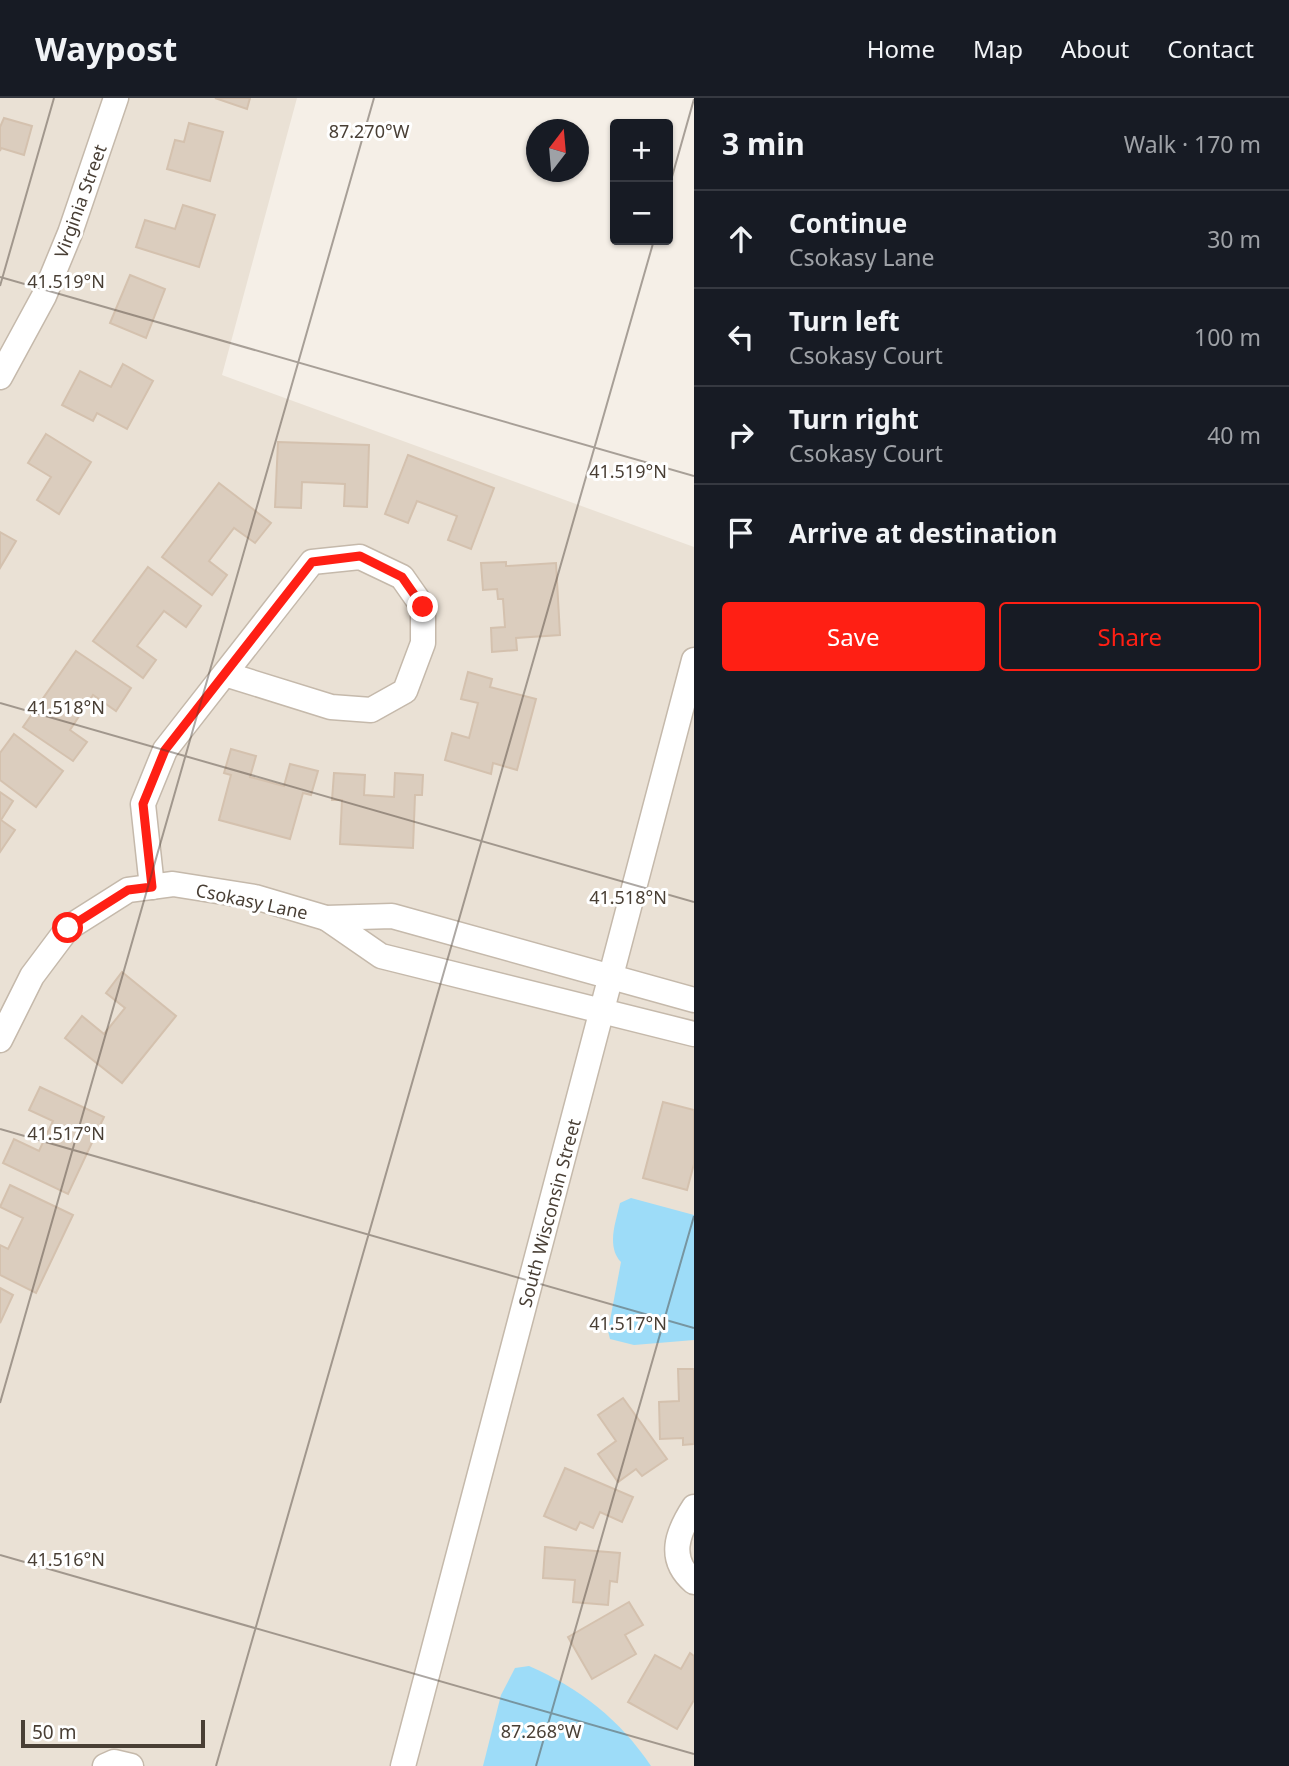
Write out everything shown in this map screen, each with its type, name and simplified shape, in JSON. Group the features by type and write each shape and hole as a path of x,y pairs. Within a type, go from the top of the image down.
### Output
{"street":[{"name":"Virginia Street","path":"0,377 44,296 70,233 116,98"},
{"path":"152,887 143,804 165,750 312,562 360,556 402,577 423,607 423,643 405,691 371,710 331,707 225,674"},
{"name":"South Wisconsin Street","path":"403,1766 694,660"},
{"name":"Csokasy Lane","path":"0,1040 32,976 68,928 128,890 173,884 255,897 326,918 381,956 603,1009 694,1034"},
{"name":"Csokasy Lane","path":"326,918 392,916 694,1000"},
{"path":"694,1507 681,1527 677,1549 682,1572 694,1582"},
{"path":"105,1766 114,1762 131,1766"}],"shaded area":[{"path":"0,98 297,98 222,375 694,547 694,1766 0,1766"}],"water":[{"path":"631,1198 694,1215 694,1340 634,1345 610,1339 608,1331 621,1262 614,1249 613,1234 620,1203"},
{"path":"529,1666 565,1684 598,1707 626,1734 651,1766 483,1766 501,1695 515,1668"}],"building":[{"path":"215,98 250,98 247,109"},
{"path":"4,118 32,126 24,155 1,148 0,151 0,127"},
{"path":"189,123 223,132 210,181 167,169 175,140 184,142"},
{"path":"183,205 215,215 199,267 136,247 145,220 175,229"},
{"path":"130,275 165,289 146,338 110,323"},
{"path":"123,364 153,381 127,429 97,413 93,421 62,405 80,371 111,387"},
{"path":"46,434 91,462 59,514 37,500 51,477 28,463"},
{"path":"278,442 369,445 367,507 344,506 345,484 302,482 301,508 275,507"},
{"path":"408,455 494,488 471,549 448,540 457,516 417,501 408,523 385,514"},
{"path":"219,483 271,523 255,543 234,528 209,561 227,575 212,595 162,557"},
{"path":"0,532 16,541 0,568"},
{"path":"506,562 506,566 556,563 560,635 516,638 517,650 492,652 491,628 505,627 503,599 498,599 497,589 483,590 481,563"},
{"path":"148,567 201,606 186,627 164,611 137,646 156,660 143,678 93,641"},
{"path":"76,651 131,688 116,711 93,695 70,730 87,742 73,761 23,727"},
{"path":"468,672 492,679 490,687 536,699 517,770 493,763 491,774 445,760 452,733 469,738 478,703 461,699"},
{"path":"14,734 63,771 36,807 0,780 0,753"},
{"path":"231,749 256,756 250,777 284,786 290,764 318,771 311,795 303,793 290,839 219,820 231,775 224,773"},
{"path":"334,773 365,775 364,795 394,797 395,773 423,775 422,795 415,795 413,848 340,844 342,800 332,800"},
{"path":"0,792 13,801 1,820 15,830 0,852"},
{"path":"122,972 176,1016 122,1083 65,1038 82,1016 104,1034 125,1008 106,993"},
{"path":"40,1087 104,1117 68,1194 3,1163 14,1139 39,1151 53,1121 29,1110"},
{"path":"663,1102 694,1110 694,1164 687,1190 643,1178"},
{"path":"10,1185 73,1215 36,1293 0,1275 0,1245 8,1249 23,1218 0,1207"},
{"path":"0,1288 13,1295 0,1323"},
{"path":"678,1369 694,1369 694,1444 683,1445 683,1438 660,1439 659,1402 679,1401"},
{"path":"623,1398 667,1459 642,1476 636,1469 618,1482 598,1454 616,1441 598,1415"},
{"path":"565,1468 633,1497 622,1522 600,1512 593,1528 580,1522 576,1530 544,1516"},
{"path":"545,1547 620,1553 617,1582 610,1581 608,1605 573,1602 575,1580 543,1578"},
{"path":"629,1602 643,1625 625,1635 636,1654 592,1679 568,1637"},
{"path":"690,1653 694,1656 694,1700 677,1729 628,1702 655,1655 681,1669"}],"route":[{"path":"68,928 128,890 152,887 143,804 165,750 312,562 360,556 402,577 423,607"}]}
